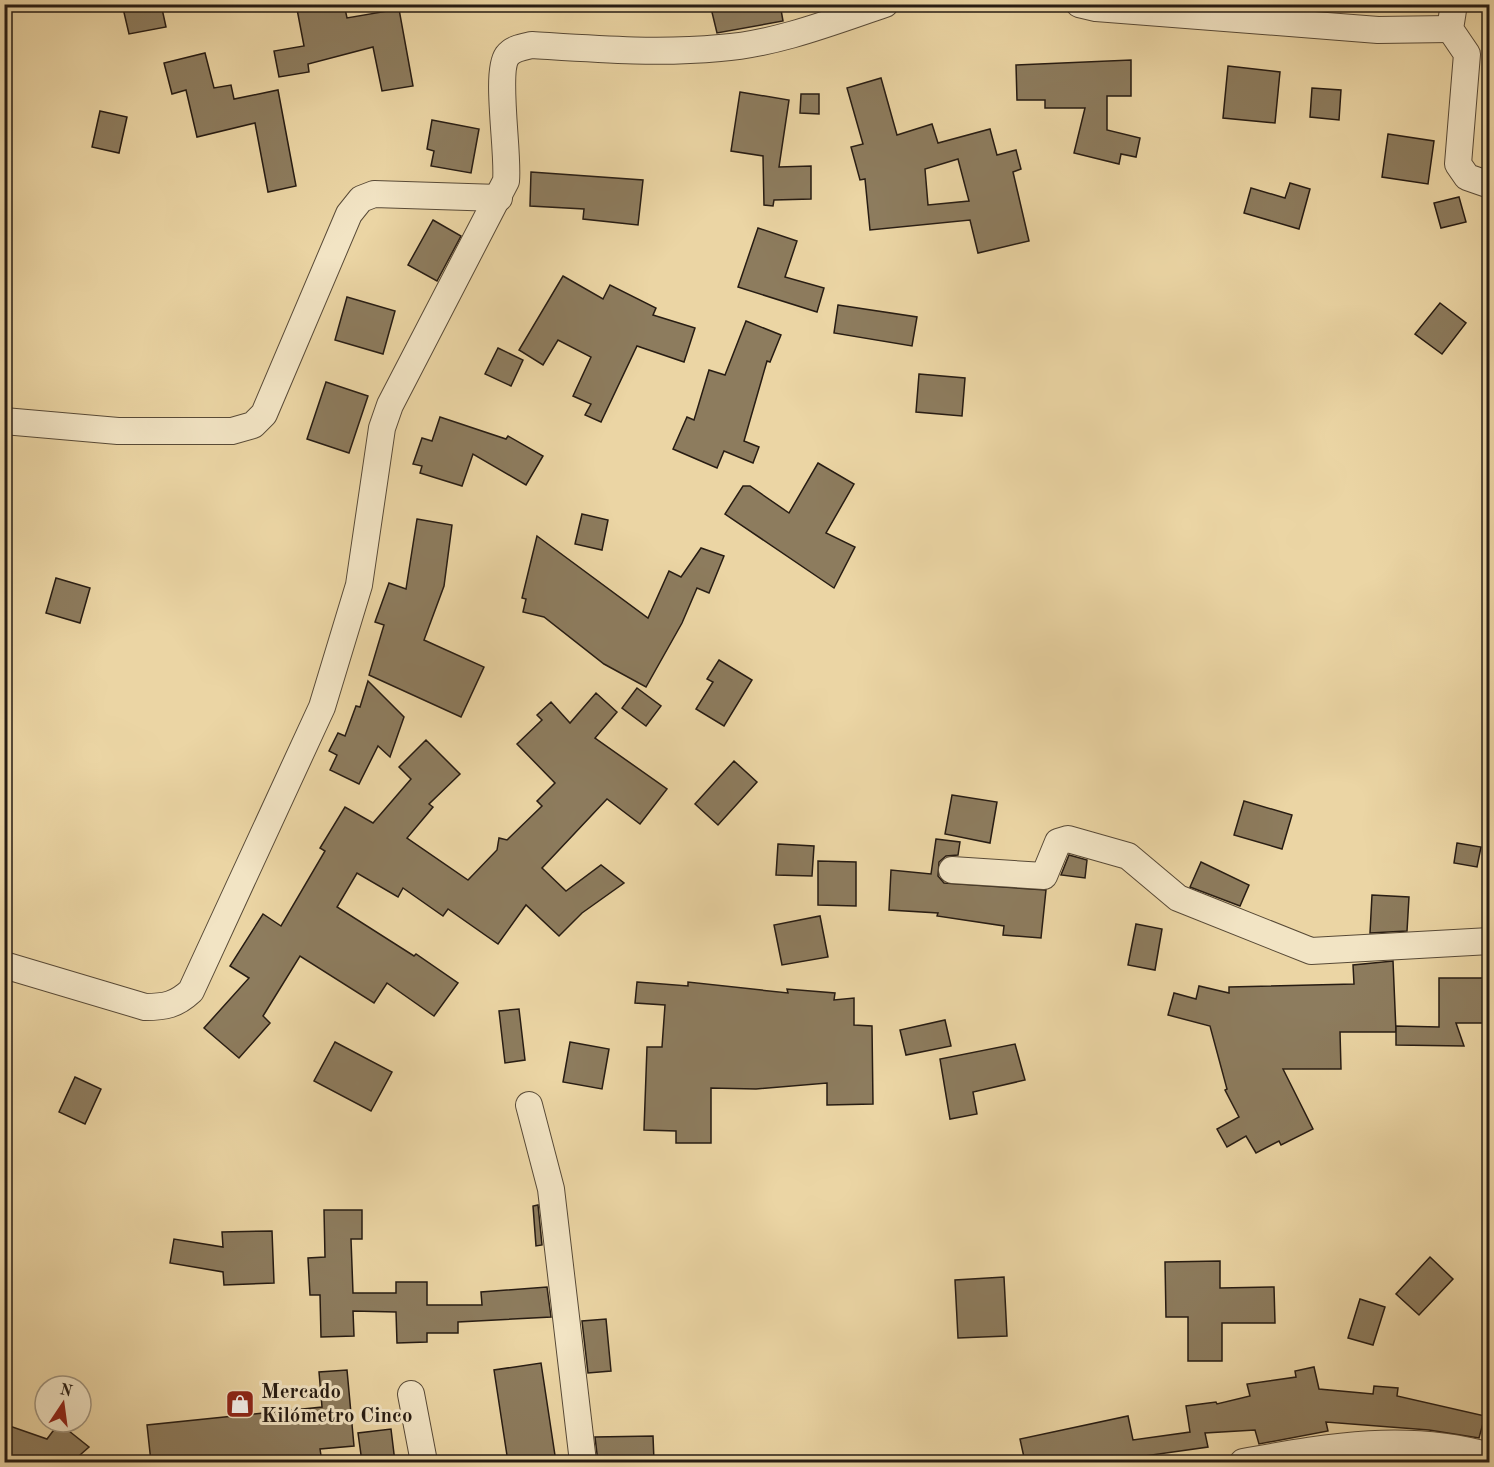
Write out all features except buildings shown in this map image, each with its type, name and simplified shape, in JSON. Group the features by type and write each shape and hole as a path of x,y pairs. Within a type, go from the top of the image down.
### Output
{"street":[{"path":"4,965 145,1007 167,1007 180,1002 192,991 322,707 358,585 382,428 390,405 438,308 499,198 506,181 508,162 502,72 507,56 516,49 532,45 632,51 722,48 806,31 885,4"},
{"path":"1080,4 1096,8 1378,30 1452,17 1467,54 1458,165 1467,177 1490,185"},
{"path":"4,421 118,431 232,431 253,425 264,414 349,214 361,199 374,194 499,198"},
{"path":"952,870 1044,876 1058,842 1068,839 1128,856 1178,898 1311,951 1490,941"},
{"path":"529,1105 551,1189 583,1462"},
{"path":"411,1394 424,1462"},
{"path":"1243,1462 1316,1449 1377,1442 1425,1446 1490,1456"}],"place":[{"name":"Mercado Kilómetro Cinco","path":"240,1404"}]}
